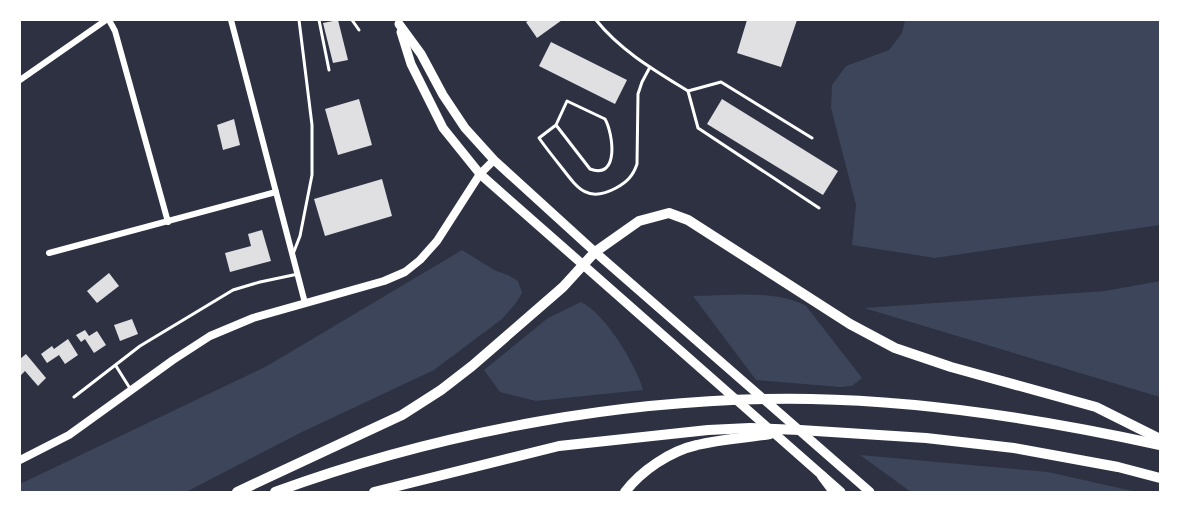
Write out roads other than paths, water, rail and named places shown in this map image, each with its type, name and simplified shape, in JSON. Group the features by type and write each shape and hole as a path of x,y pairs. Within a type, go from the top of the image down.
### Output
{"highway":[{"path":"237,492 402,415 441,390 472,366 562,287 595,252 639,221 669,213 688,220 850,324 895,348 951,367 1096,407 1161,439"},
{"path":"275,492 400,452 494,430 610,411 760,399 887,403 976,412 1066,425 1161,445"},
{"path":"374,492 559,446 708,430 750,428 926,438 1014,448 1118,467 1161,478"},
{"path":"625,492 635,480 662,460 695,445 800,430"},
{"path":"822,476 834,492"}],"main road":[{"path":"398,22 421,54 443,95 465,128 494,160 595,252 870,492"},
{"path":"398,22 411,64 443,128 480,174 841,492"}],"street":[{"path":"20,80 107,20 115,31 168,222"},
{"path":"231,20 305,303"},
{"path":"20,460 69,435 210,336 253,318 384,282 405,272 420,260 436,241 480,174 494,160"},
{"path":"49,253 276,192"}],"lane":[{"path":"293,254 300,236 312,175 312,125 300,20"},
{"path":"319,20 329,70"},
{"path":"352,20 359,30"},
{"path":"596,20 625,50 688,91 699,128 819,208"},
{"path":"556,125 590,169 596,171 610,165 613,159 608,125 604,119 567,101 556,125 539,138 576,187 586,193 599,195 625,182 633,175 637,164 638,94 651,67"},
{"path":"688,91 721,82 812,138"},
{"path":"74,397 140,346 233,290 298,274"},
{"path":"116,366 132,391"}]}
